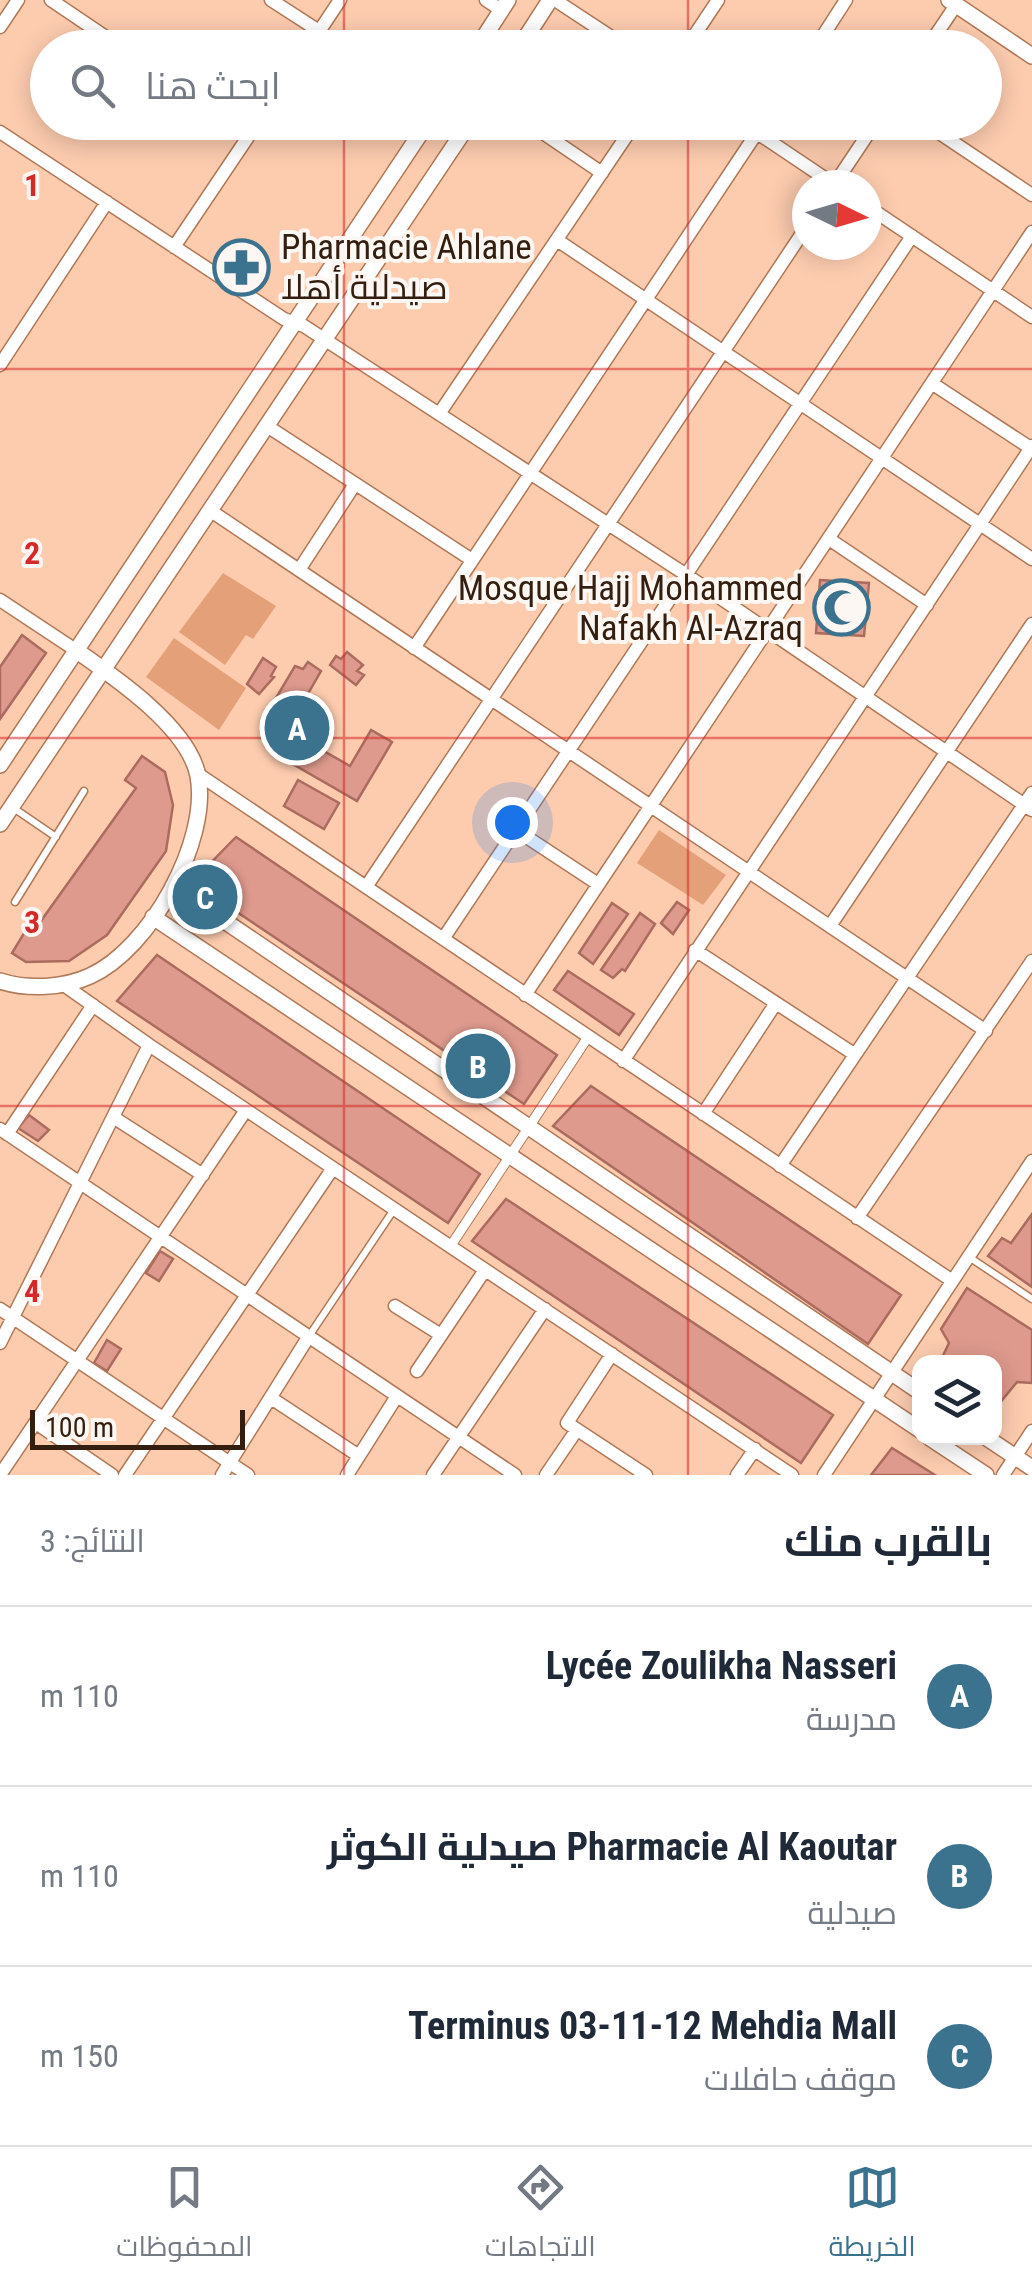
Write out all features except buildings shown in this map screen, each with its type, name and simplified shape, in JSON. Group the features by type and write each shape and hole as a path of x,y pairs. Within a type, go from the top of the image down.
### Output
{"street":[{"path":"0,27 18,0"},
{"path":"51,0 95,30"},
{"path":"271,0 316,30"},
{"path":"320,30 340,0"},
{"path":"486,0 505,5 489,30"},
{"path":"532,30 553,0 600,30"},
{"path":"698,30 718,0"},
{"path":"827,30 846,0"},
{"path":"937,30 952,2 993,30"},
{"path":"1002,36 1032,56"},
{"path":"0,132 284,319 324,340 530,472 946,752 1029,803 780,1166"},
{"path":"174,247 247,140"},
{"path":"0,765 416,140"},
{"path":"0,824 458,140"},
{"path":"554,140 602,172"},
{"path":"439,414 624,140"},
{"path":"414,648 753,140"},
{"path":"777,140 816,170"},
{"path":"845,170 864,140"},
{"path":"950,140 1032,195"},
{"path":"0,364 107,202"},
{"path":"882,216 1032,317"},
{"path":"525,995 1032,232"},
{"path":"442,939 912,236"},
{"path":"557,240 1032,559"},
{"path":"366,886 792,248"},
{"path":"624,1060 1032,448 932,384"},
{"path":"267,426 472,560"},
{"path":"299,570 356,484"},
{"path":"211,511 986,1030"},
{"path":"829,540 927,605"},
{"path":"0,600 104,670 168,728 198,774 199,799 194,832 172,886 138,936 102,968 64,984 12,985 0,981"},
{"path":"830,926 1032,624"},
{"path":"198,774 952,1280"},
{"path":"516,830 598,884"},
{"path":"172,886 912,1387"},
{"path":"153,917 912,1425"},
{"path":"695,950 854,1054"},
{"path":"857,1218 1032,962"},
{"path":"64,984 792,1475"},
{"path":"92,1004 4,1131 515,1475"},
{"path":"703,1114 776,1004"},
{"path":"450,1246 588,1037"},
{"path":"0,1343 6,1313 113,1117 148,1044"},
{"path":"0,1475 246,1110"},
{"path":"113,1117 203,1175"},
{"path":"824,1475 1032,1161"},
{"path":"125,1475 333,1168"},
{"path":"417,1371 486,1270"},
{"path":"394,1306 441,1335"},
{"path":"433,1475 545,1309"},
{"path":"6,1313 164,1418 226,1469 248,1475"},
{"path":"226,1469 309,1336"},
{"path":"612,1354 567,1419 569,1427 646,1475"},
{"path":"347,1475 397,1396"},
{"path":"271,1398 358,1456"},
{"path":"36,1423 112,1475"},
{"path":"546,1475 576,1431"},
{"path":"1004,1475 1032,1431"},
{"path":"941,1445 986,1475"},
{"path":"997,1445 1032,1468"},
{"path":"737,1475 754,1449"}],"lane":[{"path":"15,902 84,791"},
{"path":"12,806 56,837"},
{"path":"309,1336 394,1210"},
{"path":"968,1256 1032,1299"}],"shaded area":[{"path":"223,573 276,606 253,639 246,635 225,665 179,632"},
{"path":"174,638 246,688 219,730 146,677"},
{"path":"659,830 726,875 703,905 637,863"}],"place":[{"name":"Pharmacie Ahlane صيدلية أهلا","path":"242,267"},
{"name":"Mosque Hajj Mohammed Nafakh Al-Azraq","path":"842,608"},
{"name":"Lycée Zoulikha Nasseri","path":"297,728"},
{"name":"Terminus 03-11-12 Mehdia Mall","path":"205,897"},
{"name":"Pharmacie Al Kaoutar صيدلية الكوثر","path":"478,1066"}]}
